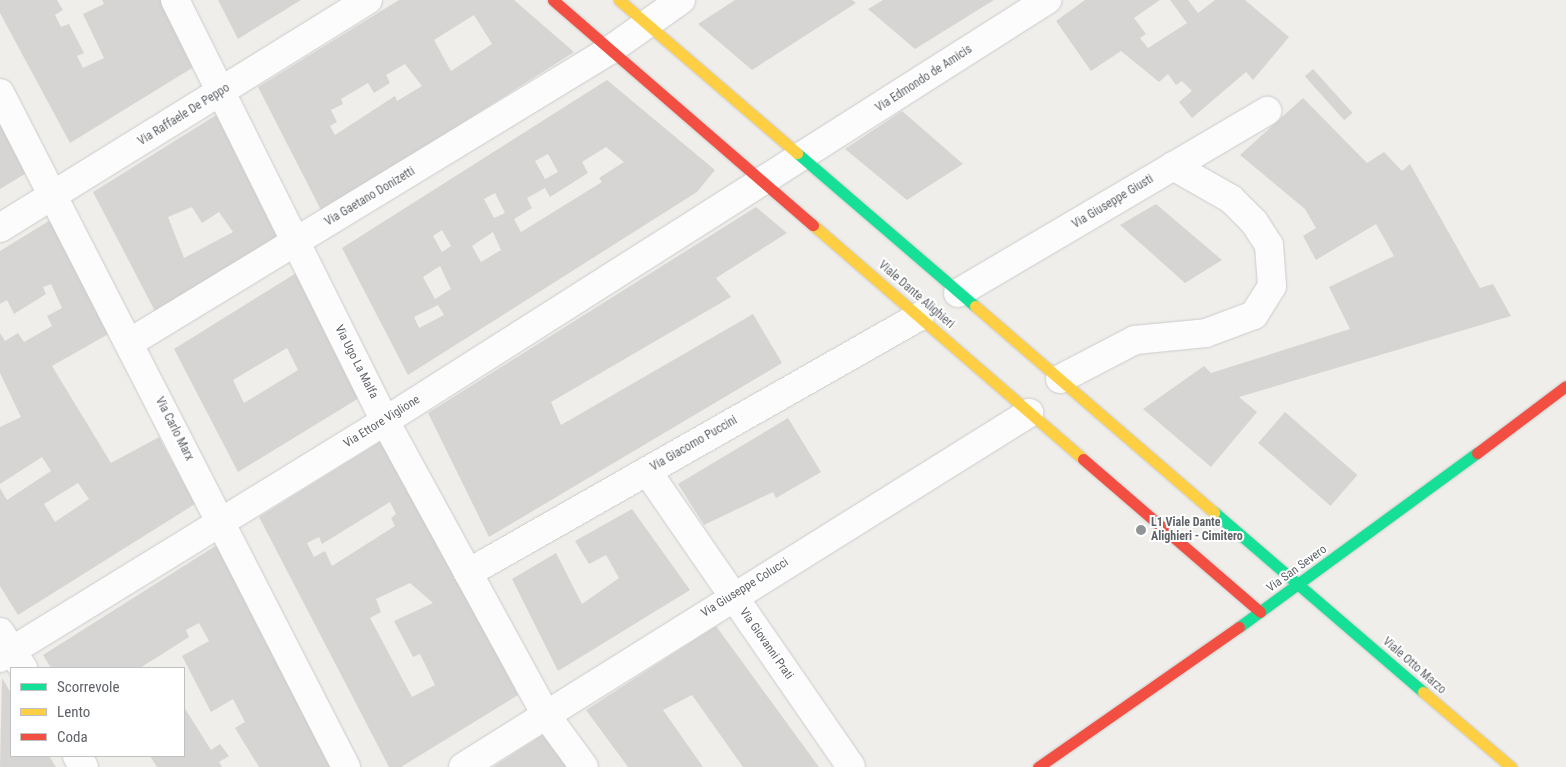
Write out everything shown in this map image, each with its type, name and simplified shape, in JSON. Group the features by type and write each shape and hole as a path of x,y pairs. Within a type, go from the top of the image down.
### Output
{"street":[{"name":"Via Ugo La Malfa","path":"175,0 385,420 546,715 584,767"},
{"name":"Via Raffaele De Peppo","path":"0,228 368,0"},
{"name":"Viale Dante Alighieri","path":"553,0 1260,612"},
{"path":"619,0 1299,585"},
{"name":"Via Gaetano Donizetti","path":"130,343 610,50 645,23 681,0"},
{"name":"Via Edmondo de Amicis","path":"763,183 1047,0"},
{"name":"Via Carlo Marx","path":"0,93 222,522 346,767"},
{"name":"Via Giuseppe Giusti","path":"958,293 1267,111"},
{"path":"1060,379 1135,340 1206,333 1254,314 1272,286 1269,245 1254,222 1231,199 1173,166"},
{"name":"Via Ettore Viglione","path":"9,652 222,522 763,183"},
{"name":"Via Giacomo Puccini","path":"468,573 920,316"},
{"name":"Via San Severo","path":"1038,767 1299,585 1566,386"},
{"name":"Via Giuseppe Colucci","path":"463,767 732,595 1030,412"},
{"name":"Via Giovanni Prati","path":"647,471 851,767"},
{"name":"Viale Otto Marzo","path":"1299,585 1511,767"}],"building":[{"path":"0,0 57,0 63,10 55,15 61,27 69,24 84,53 77,56 83,68 104,58 83,14 104,4 102,0 163,0 197,65 70,143 0,13"},
{"path":"218,0 301,0 238,39"},
{"path":"399,0 514,0 574,52 322,212 258,87","holes":["474,15 492,44 451,71 434,40","405,64 422,86 397,101 395,96 335,135 330,126 337,122 331,110 343,104 341,99 368,83 374,93 390,83 386,75"]},
{"path":"735,0 852,0 856,3 752,70 698,24"},
{"path":"883,0 994,0 915,49 868,9"},
{"path":"1085,0 1160,0 1134,18 1146,34 1140,38 1148,48 1187,23 1170,0 1188,0 1198,13 1215,0 1245,0 1289,37 1253,80 1246,72 1192,118 1179,102 1192,91 1182,81 1176,85 1168,74 1159,82 1121,51 1091,71 1056,21"},
{"path":"1313,69 1352,113 1344,120 1305,76"},
{"path":"607,80 715,170 697,192 408,375 342,248","holes":["606,147 624,162 599,178 602,182 521,232 514,219 532,208 527,198 545,188 550,197 588,173 582,162","548,154 558,172 545,179 535,161","495,193 505,213 494,218 484,199","442,230 451,246 442,252 433,236","493,232 501,250 481,262 472,246","440,266 451,289 435,299 423,277","438,305 444,315 419,328 414,317"]},
{"path":"1303,98 1367,163 1384,152 1402,171 1410,164 1480,288 1493,284 1511,316 1239,397 1257,412 1211,467 1143,409 1204,366 1211,373 1350,329 1329,287 1394,256 1376,224 1316,260 1303,236 1316,228 1305,209 1240,155"},
{"path":"902,111 963,164 907,200 845,149"},
{"path":"221,112 287,237 158,317 93,192","holes":["192,207 202,223 219,212 233,232 184,258 168,217"]},
{"path":"0,121 28,172 0,189"},
{"path":"1156,204 1222,260 1185,283 1120,225"},
{"path":"756,207 787,233 716,278 731,297 551,402 561,425 753,314 782,363 489,537 428,413"},
{"path":"52,219 112,332 52,366 111,463 159,437 195,504 18,615 0,586 0,488 7,500 51,471 42,457 0,484 0,427 21,417 0,373 0,333 5,341 18,333 24,342 52,326 47,316 62,308 51,284 43,287 46,294 14,314 7,300 0,304 0,251","holes":["78,483 89,499 55,522 44,504"]},
{"path":"301,270 364,395 238,472 174,349","holes":["287,348 298,370 244,403 233,380"]},
{"path":"1285,412 1357,475 1331,506 1258,443"},
{"path":"788,418 821,472 776,498 773,492 704,525 678,484"},
{"path":"386,438 518,695 401,767 389,767 259,517","holes":["390,502 396,514 391,518 395,526 332,566 325,551 314,557 307,543 319,537 322,544","410,583 433,603 394,621 413,657 420,654 435,685 412,697 370,618 381,612 376,599"]},
{"path":"632,509 690,590 558,671 512,579 556,553 582,604 619,578 606,555 589,564 575,541"},
{"path":"217,545 332,767 259,767 235,728 245,722 233,699 211,712 182,656 209,641 199,623 186,630 189,637 142,667 50,667 43,655"},
{"path":"716,626 819,767 743,767 692,695 663,710 703,767 628,767 586,710"},
{"path":"2,678 10,691 10,757 50,757 56,767 0,767"},
{"path":"185,709 211,750 220,744 229,756 219,762 222,767 157,767 151,757 185,757"},
{"path":"547,732 572,767 493,767"}],"traffic: fast":[{"path":"797,153 975,306"},
{"path":"1239,627 1477,453"},
{"path":"1214,512 1423,692"}],"traffic: slow":[{"path":"619,0 797,153"},
{"path":"813,225 1083,459"},
{"path":"975,306 1214,512"},
{"path":"1423,692 1511,767"}],"traffic: jam":[{"path":"553,0 813,225"},
{"path":"1477,453 1566,386"},
{"path":"1083,459 1260,612"},
{"path":"1038,767 1239,627"}],"place":[{"name":"L1 Viale Dante Alighieri - Cimitero","path":"1141,530"}]}
